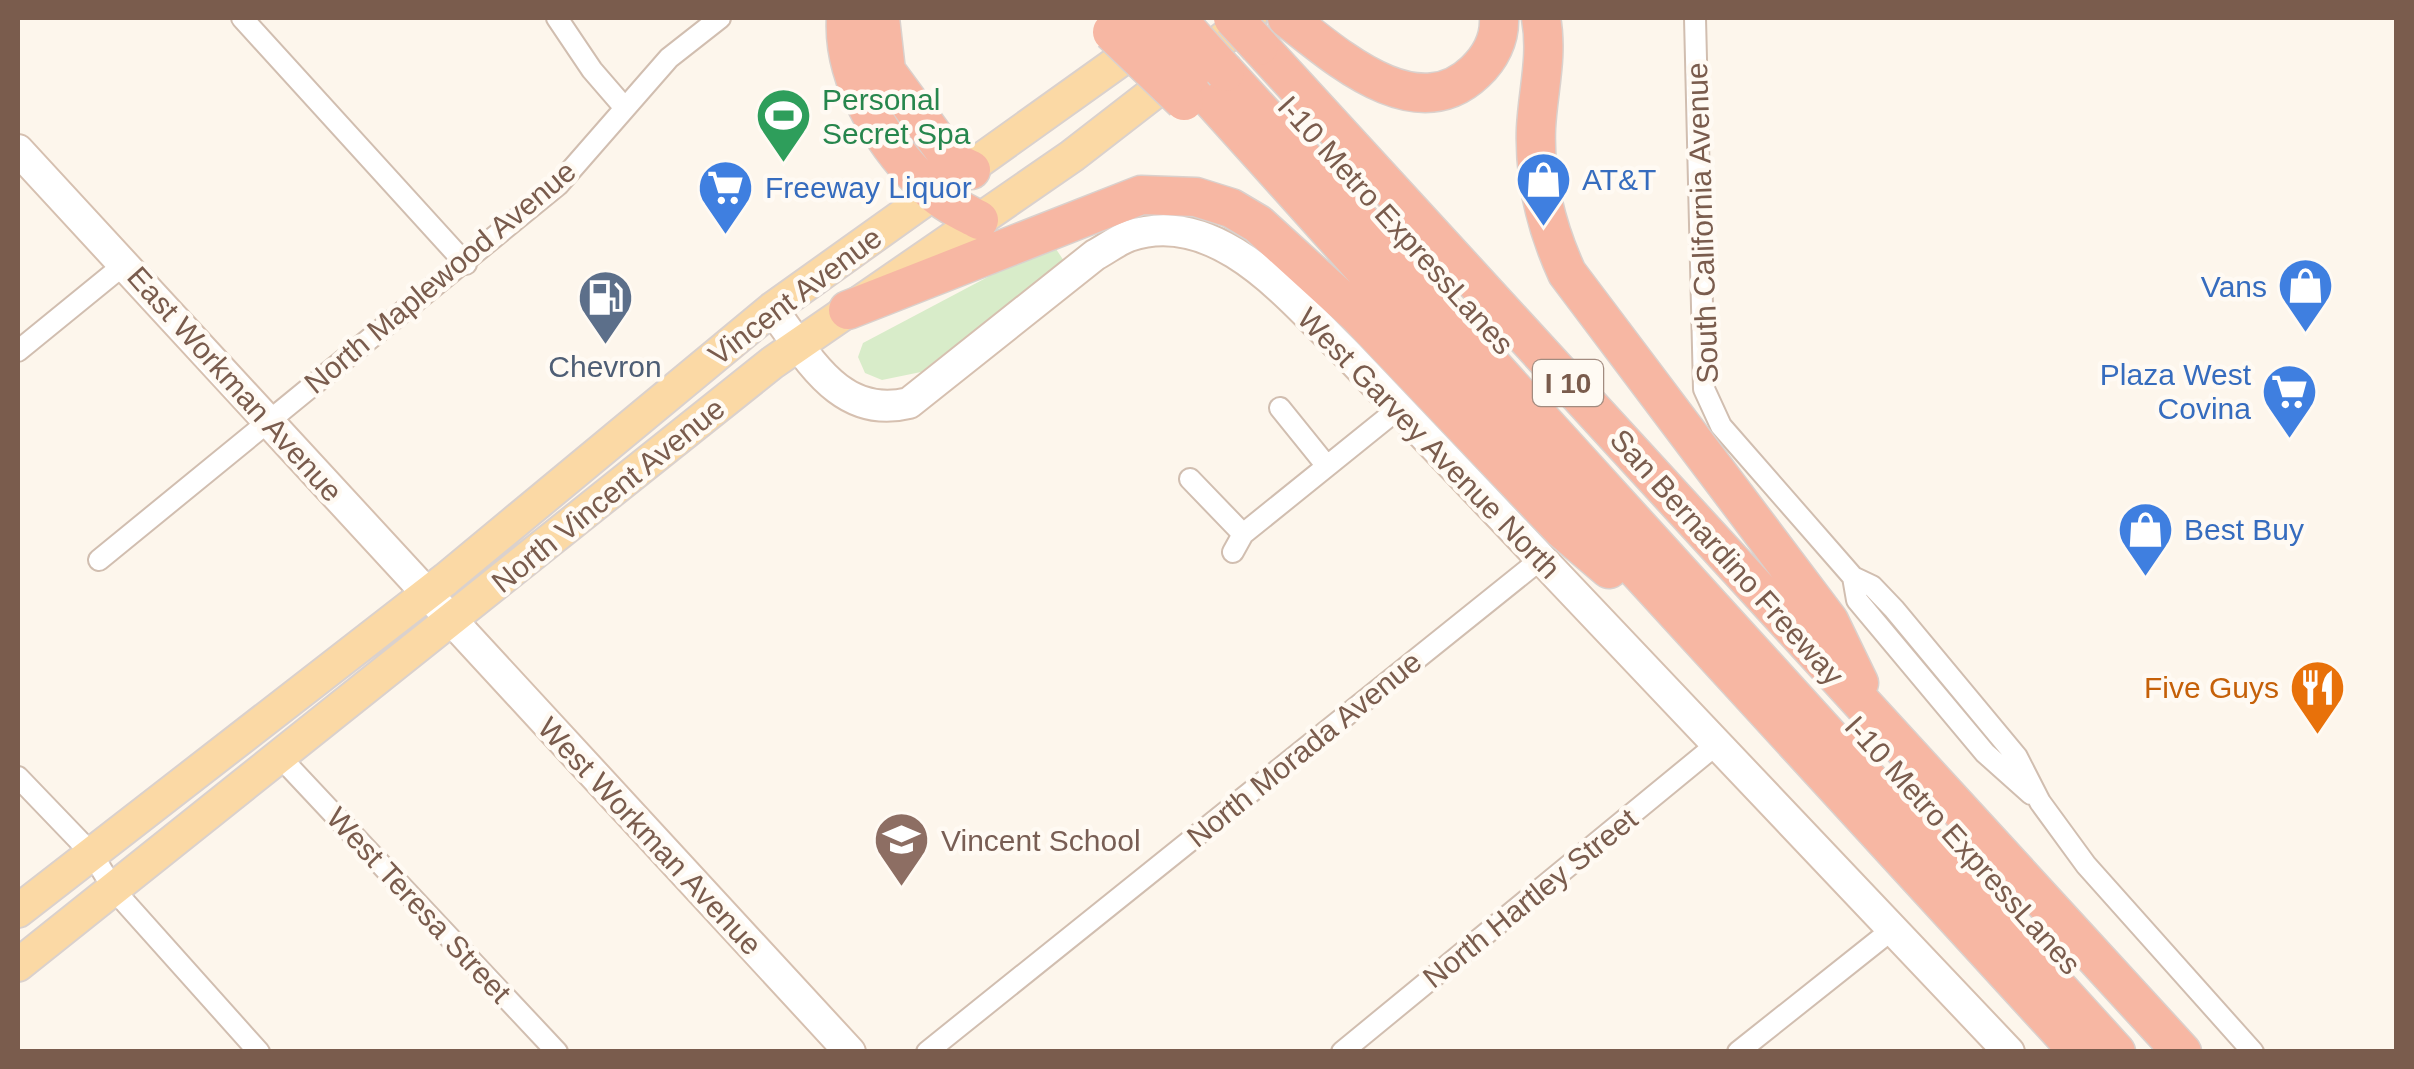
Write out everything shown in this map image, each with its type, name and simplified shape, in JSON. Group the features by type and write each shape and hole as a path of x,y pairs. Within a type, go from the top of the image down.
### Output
{"highway":[{"path":"846,18 844,40 855,83 889,141 934,193 979,220"},
{"path":"880,18 886,71 952,162 972,170"},
{"name":"I-10 Metro ExpressLanes","path":"1177,18 1224,52 2152,1052"},
{"path":"1286,18 1367,74 1399,90 1424,94 1447,91 1474,73 1494,48 1498,18"},
{"path":"1542,18 1545,55 1536,126 1538,165 1547,224 1567,273 1829,621 1878,721"},
{"path":"1121,21 1224,52"},
{"name":"I-10 Metro ExpressLanes","path":"1224,52 2116,1052"},
{"name":"I 10","path":"1224,52 1320,250 1381,290 2079,1052"},
{"name":"San Bernardino Freeway","path":"1224,52 1878,721 2182,1052"},
{"path":"848,310 946,276 1090,211 1141,195 1196,197 1230,208 1258,224 1358,315 1562,529 1744,684"}],"main road":[{"name":"Vincent Avenue","path":"426,594 772,310 972,170 1177,18"},
{"name":"North Vincent Avenue","path":"18,964 798,343 1224,52"},
{"path":"18,911 426,594"}],"street":[{"path":"242,18 466,264"},
{"path":"556,18 624,107"},
{"name":"North Maplewood Avenue","path":"100,560 558,185 669,58 720,18"},
{"name":"South California Avenue","path":"1695,18 1704,389 1721,426 1853,577 1857,600 1985,753 2040,802 2086,866 2253,1052"},
{"name":"East Workman Avenue","path":"18,150 126,263 450,621"},
{"name":"West Garvey Avenue North","path":"772,310 841,392 863,406 884,409 909,402 1096,255 1128,236 1164,231 1196,234 1234,252 1271,282 1398,408 2009,1052"},
{"path":"18,351 126,263"},
{"path":"1280,408 1326,465"},
{"path":"1190,479 1238,543 1398,408"},
{"name":"North Morada Avenue","path":"926,1052 1541,559"},
{"name":"West Workman Avenue","path":"450,621 850,1052"},
{"name":"North Hartley Street","path":"1342,1052 1717,744"},
{"name":"West Teresa Street","path":"281,758 556,1052"},
{"path":"18,777 92,854 114,890 259,1052"},
{"path":"1738,1052 1894,928"}],"green space":[{"path":"1052,243 1064,261 921,372 882,380 865,373 858,357 863,343"}],"place":[{"name":"Personal Secret Spa","path":"783,165"},
{"name":"AT&T","path":"1543,228"},
{"name":"Freeway Liquor","path":"726,236"},
{"name":"Vans","path":"2306,335"},
{"name":"Chevron","path":"605,347"},
{"name":"Plaza West Covina","path":"2290,440"},
{"name":"Best Buy","path":"2145,578"},
{"name":"Five Guys","path":"2318,736"},
{"name":"Vincent School","path":"902,889"}]}
